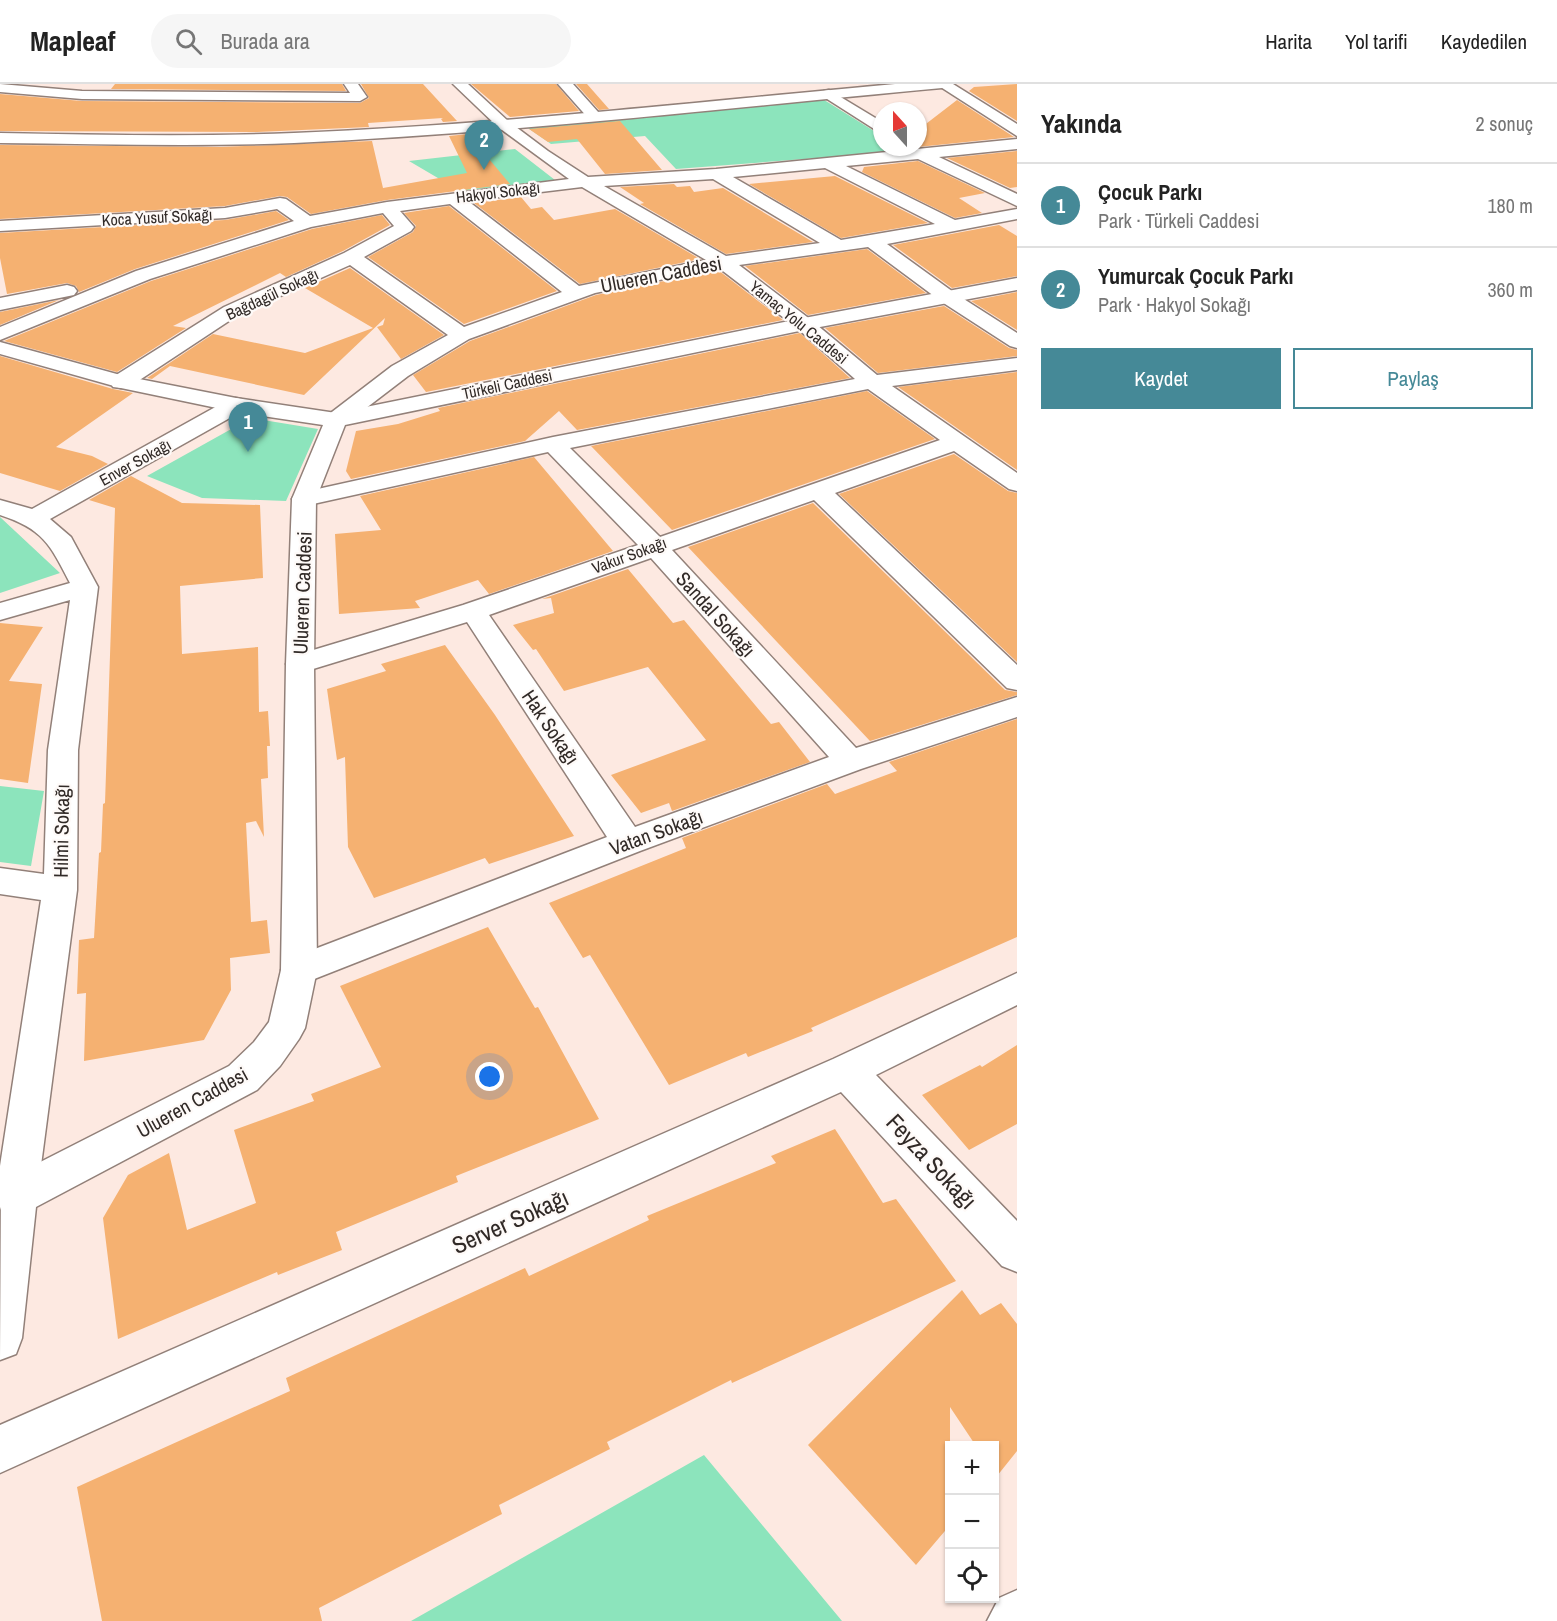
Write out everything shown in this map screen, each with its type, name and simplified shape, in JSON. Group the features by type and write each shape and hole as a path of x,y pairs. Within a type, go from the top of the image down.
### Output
{"street":[{"path":"0,88 254,91 360,97 351,84"},
{"name":"Yamaç Yolu Caddesi","path":"460,84 503,124 542,154 585,182 723,262 804,324 872,382 1017,484"},
{"path":"565,84 594,116"},
{"path":"2,140 296,138 594,116 731,103 824,89 942,84 1017,131"},
{"path":"824,89 873,123"},
{"path":"716,90 731,103"},
{"name":"Hakyol Sokağı","path":"927,149 1017,144"},
{"name":"Hakyol Sokağı","path":"0,334 142,275 307,222 387,207 585,182 716,174 875,156"},
{"path":"927,156 1017,201"},
{"path":"828,163 955,227"},
{"path":"716,174 837,245"},
{"path":"453,198 576,293"},
{"name":"Koca Yusuf Sokağı","path":"0,226 225,213 280,203 307,222"},
{"name":"Bağdagül Sokağı","path":"121,382 231,311 351,257 405,227 387,207"},
{"name":"Ulueren Caddesi","path":"16,1196 243,1078 267,1054 286,1028 299,970 300,664 304,499 336,420 400,371 462,335 590,288 723,262 872,241 1017,214"},
{"path":"989,220 1008,231"},
{"path":"872,241 949,297 1017,342"},
{"path":"351,257 462,335"},
{"path":"0,304 142,275"},
{"name":"Türkeli Caddesi","path":"0,348 121,382 236,405 336,420 804,324 1017,284"},
{"path":"304,499 553,444 872,382 1017,364"},
{"name":"Enver Sokağı","path":"34,518 236,405"},
{"name":"Vakur Sokağı","path":"300,664 473,611 957,442"},
{"name":"Sandal Sokağı","path":"553,444 654,546 850,761"},
{"path":"818,490 1017,681"},
{"path":"0,507 34,518 62,542 85,587 0,612"},
{"name":"Hilmi Sokağı","path":"16,1196 60,890 63,750 85,587"},
{"name":"Hak Sokağı","path":"473,611 628,842"},
{"name":"Vatan Sokağı","path":"299,970 628,842 850,761 1017,707"},
{"path":"0,881 60,890"},
{"name":"Server Sokağı","path":"0,1449 847,1071 1017,988"},
{"name":"Feyza Sokağı","path":"847,1071 1017,1251"},
{"path":"0,1338 16,1196"},
{"path":"1013,1621 1017,1616"}],"green space":[{"path":"821,98 873,130 873,154 676,169 645,136 551,144 528,128"},
{"path":"515,149 555,180 460,191 409,161"},
{"path":"251,418 318,429 286,501 202,498 147,476"},
{"path":"0,517 60,573 0,593"},
{"path":"0,786 44,791 31,866 0,862"},
{"path":"704,1455 842,1621 411,1621"}],"building":[{"path":"115,84 342,84 346,91 111,89"},
{"path":"361,84 423,84 457,121 443,122 441,119 443,118 368,123 369,127 257,132 0,131 0,94 82,101 360,103 369,98"},
{"path":"471,84 556,84 579,111 510,117"},
{"path":"576,84 587,84 609,109 599,110"},
{"path":"1017,84 1017,121 969,91 974,87"},
{"path":"957,100 1014,137 927,146 927,123"},
{"path":"620,121 662,170 605,174 577,139 548,142 529,129"},
{"path":"468,134 510,184 387,200 311,214 287,197 280,196 225,206 0,219 0,145 221,147 372,141 383,188 467,173 449,136"},
{"path":"1017,151 1017,187 1010,188 947,158"},
{"path":"918,161 985,193 959,198 982,213 955,218 862,172 864,167"},
{"path":"835,176 928,223 841,238 749,184"},
{"path":"674,184 677,187 690,186 694,192 723,188 813,242 726,254 640,204 644,203 620,187"},
{"path":"521,197 531,209 542,207 554,220 615,209 700,259 580,284 474,203"},
{"path":"449,206 557,291 464,324 368,257 413,232 416,226 404,213"},
{"path":"276,211 289,220 135,269 79,292 76,286 67,283 7,294 0,258 0,233 225,220"},
{"path":"382,215 390,225 343,251 286,277 280,273 173,326 186,328 117,372 4,341 151,281 312,229"},
{"path":"999,225 1017,236 1017,276 952,288 893,245"},
{"path":"867,249 926,293 808,315 745,266"},
{"path":"350,268 444,335 401,359 377,327 383,325 385,318 304,395 170,366 152,379 147,378 213,334 305,353 373,328 305,288"},
{"path":"718,270 783,320 426,392 413,375 470,341 596,295"},
{"path":"1017,292 1017,330 971,301"},
{"path":"59,300 0,325 0,312"},
{"path":"944,306 1009,348 1017,350 1017,356 878,373 825,328"},
{"path":"800,333 850,378 577,430 559,411 525,441 351,479 346,471 356,431 398,424 440,411 438,408"},
{"path":"0,356 133,393 56,447 92,456 108,464 60,491 0,473"},
{"path":"1017,372 1017,470 898,387"},
{"path":"867,391 935,439 672,530 591,446"},
{"path":"954,454 1008,491 1017,493 1017,662 839,494"},
{"path":"534,457 613,551 489,594 478,580 415,601 420,608 339,614 335,534 381,530 360,496"},
{"path":"131,476 182,503 260,505 263,578 180,586 182,654 258,647 259,712 268,711 270,746 267,746 268,778 261,779 264,837 256,821 246,823 251,922 267,920 270,953 230,958 231,990 204,1040 84,1061 86,993 77,994 79,940 94,938 99,853 101,852 103,804 105,803 115,508 89,500"},
{"path":"813,503 1005,690 1017,692 1017,695 870,741 688,547"},
{"path":"628,569 673,623 684,620 771,724 779,722 810,762 672,811 669,803 641,813 611,775 706,740 648,667 564,691 536,649 533,650 513,625 554,613 551,598 542,599"},
{"path":"0,623 43,627 9,681 42,684 28,783 0,779"},
{"path":"445,645 495,715 574,836 489,864 485,858 374,898 348,847 345,757 337,760 327,689 386,671 381,664"},
{"path":"1017,719 1017,937 811,1028 813,1031 748,1057 746,1053 669,1085 590,955 583,958 549,903 686,848 682,838 827,784 835,794 897,771 889,762"},
{"path":"488,927 535,1008 538,1007 599,1119 456,1176 458,1182 336,1232 342,1250 278,1275 277,1272 118,1339 103,1218 128,1175 169,1153 187,1230 256,1203 234,1130 314,1101 311,1094 381,1067 340,986"},
{"path":"1017,1045 1017,1124 969,1150 922,1095 980,1065 982,1067"},
{"path":"835,1129 883,1203 896,1199 956,1281 732,1383 731,1380 607,1442 610,1449 499,1505 502,1514 319,1608 322,1621 102,1621 77,1487 290,1391 286,1378 525,1268 529,1276 649,1220 647,1216 776,1163 771,1156"},
{"path":"962,1290 980,1315 1001,1303 1017,1324 1017,1451 999,1474 999,1441 973,1441 950,1407 950,1441 945,1441 945,1531 916,1565 808,1445"}],"place":[{"name":"Yumurcak Çocuk Parkı","path":"484,170"},
{"name":"Çocuk Parkı","path":"248,452"}]}
